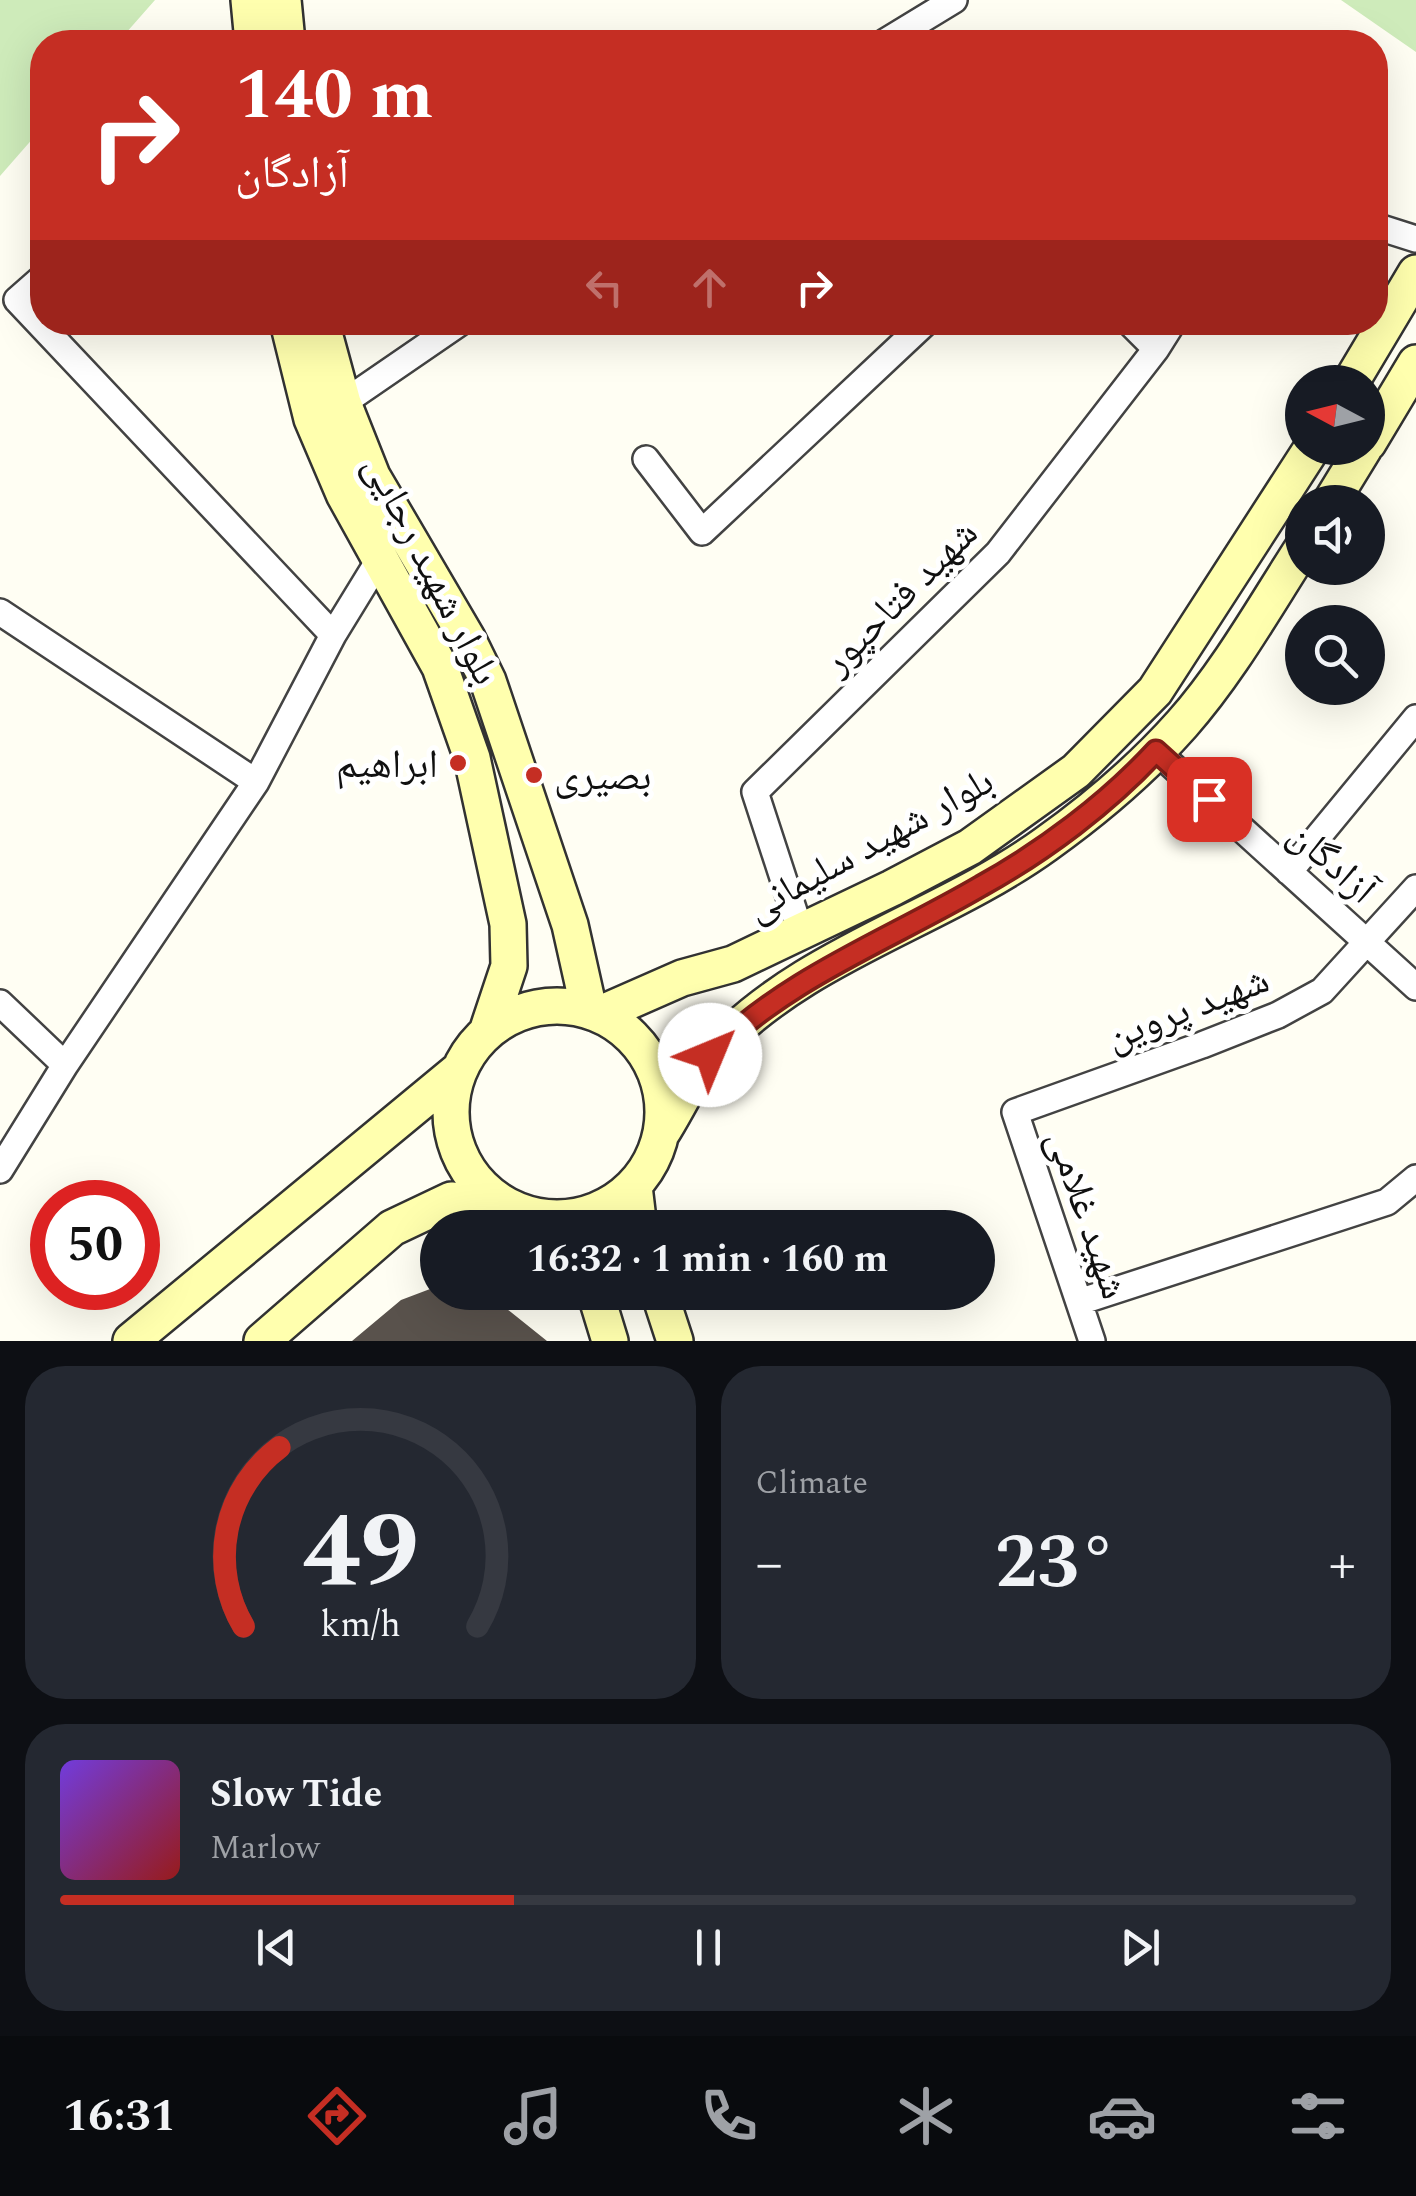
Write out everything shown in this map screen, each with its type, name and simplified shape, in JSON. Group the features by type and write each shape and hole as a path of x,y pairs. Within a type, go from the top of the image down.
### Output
{"main road":[{"path":"249,0 252,30"},
{"path":"282,0 285,30"},
{"path":"1388,320 1416,274"},
{"name":"بلوار شهید رجایی","path":"291,335 312,419 344,494 440,667 472,758 508,924 509,966 486,1032"},
{"name":"بلوار شهید رجایی","path":"325,335 343,403 372,476 488,681 595,1012"},
{"path":"1360,365 1379,335"},
{"path":"1385,414 1416,363"},
{"name":"بلوار شهید سلیمانی","path":"595,1012 682,978 733,964 801,934 970,847 1076,770 1155,691 1301,465"},
{"path":"597,1210 634,1186 710,1055 744,1021 813,974 1014,866 1097,804 1156,751 1223,670 1285,575"},
{"path":"131,1341 459,1070 486,1032 518,1013 553,1006 595,1012 630,1034 652,1064 662,1098 661,1134"},
{"path":"459,1070 451,1100 452,1132 462,1162 481,1188 513,1210"},
{"path":"634,1186 636,1210"},
{"path":"430,1210 451,1200 495,1210"},
{"path":"262,1341 392,1228 420,1215"},
{"path":"601,1310 610,1341"},
{"path":"665,1310 675,1341"}],"street":[{"path":"905,30 954,0"},
{"path":"1388,230 1416,239"},
{"path":"30,289 17,300 30,314"},
{"path":"50,335 333,635"},
{"path":"343,403 442,335"},
{"path":"646,459 702,532 912,335"},
{"path":"1142,335 1156,350"},
{"name":"شهید فتاحپور","path":"801,934 755,792 998,553 1165,335"},
{"path":"0,1170 65,1065 256,782 333,635 380,560"},
{"path":"0,612 256,782"},
{"path":"1289,872 1416,718"},
{"name":"آزادگان","path":"1156,751 1416,987"},
{"name":"شهید پروین","path":"1015,1112 1278,1015 1322,991 1416,888"},
{"path":"0,1002 65,1065"},
{"name":"شهید غلامی","path":"1015,1112 1092,1341"},
{"path":"1079,1302 1387,1202 1416,1178"}],"green space":[{"path":"0,0 155,0 129,30 30,30 30,142 0,176"},
{"path":"1341,0 1416,0 1416,52"}],"building":[{"path":"420,1293 420,1310 508,1310 547,1341 352,1341 401,1300"}],"place":[{"name":"ابراهیم","path":"458,763"},
{"name":"بصیری","path":"534,775"}],"route":[{"path":"710,1055 744,1021 813,974 981,887 1046,844 1156,751 1209,799"}]}
